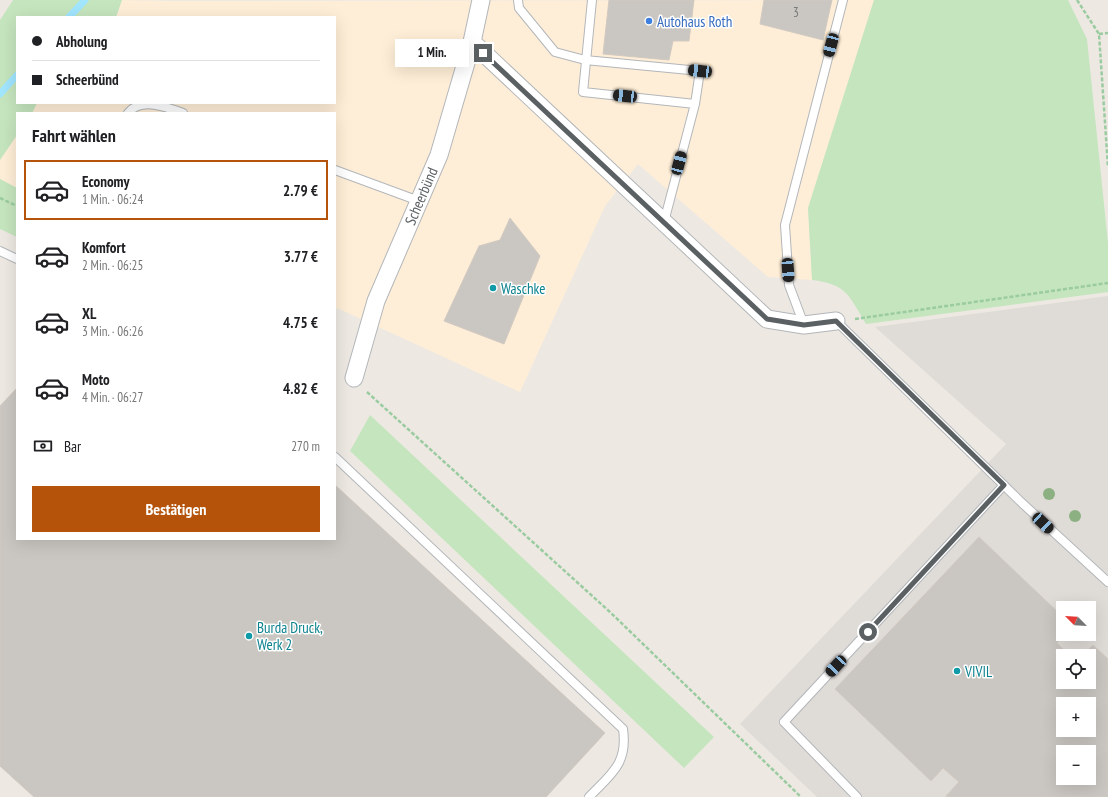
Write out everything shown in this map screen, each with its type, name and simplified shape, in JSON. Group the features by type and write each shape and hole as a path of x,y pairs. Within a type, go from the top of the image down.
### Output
{"street":[{"name":"Scheerbünd","path":"354,378 376,301 439,155 472,42 481,0"},
{"path":"472,42 767,319 804,325 836,321"}],"lane":[{"path":"518,0 518,8 555,52 585,60 700,71 695,104 663,222"},
{"path":"592,0 583,92 695,104"},
{"path":"804,325 789,284 785,225 843,0"},
{"path":"129,112 130,110 145,104 164,106 180,112"},
{"path":"336,170 418,201"},
{"path":"0,251 16,259"},
{"path":"836,321 1004,485 1108,582"},
{"path":"336,458 623,729 625,744 619,764 589,797"},
{"path":"857,797 784,722 1004,485"}],"path":[{"path":"1077,0 1099,34 1108,167"},
{"path":"1099,34 1108,33"},
{"path":"0,198 16,206"},
{"path":"836,321 1108,283"},
{"path":"354,378 374,399 610,612 801,797"}],"shaded area":[{"path":"122,0 874,0 808,208 812,280 768,277 638,164 605,206 520,392 337,308 336,310 336,112 32,112 36,104 336,104 336,16 116,16"},
{"path":"16,136 16,187 0,179 0,160"},
{"path":"1108,296 1108,797 817,797 740,724 1006,444 875,327"}],"green space":[{"path":"13,0 122,0 116,16 16,16 16,104 36,104 32,112 16,112 16,136 0,160 0,20"},
{"path":"874,0 1068,0 1087,39 1108,243 1108,292 866,324 851,299 840,288 824,282 812,280 808,208"},
{"path":"0,179 16,187 16,237 0,229"},
{"path":"370,415 714,737 684,768 350,451"}],"building":[{"name":"Autohaus Roth","path":"609,0 694,0 689,41 673,41 669,60 603,54"},
{"path":"764,0 832,0 823,40 760,24"},
{"name":"Waschke","path":"510,218 540,256 504,344 444,321 479,246 500,240"},
{"name":"Burda Druck, Werk 2","path":"16,389 16,540 336,540 336,486 605,733 546,797 34,797 0,766 0,406"},
{"name":"VIVIL","path":"979,537 1056,610 1056,641 1059,641 1057,643 1063,649 1056,649 1056,689 1096,689 1096,649 1089,649 1093,645 1108,659 1108,797 947,797 946,796 959,782 943,768 931,781 835,689"}],"waterway":[{"path":"70,16 85,0"},
{"path":"0,94 16,76"}],"place":[{"name":"Autohaus Roth","path":"649,21"},
{"name":"Waschke","path":"493,288"},
{"name":"Burda Druck, Werk 2","path":"249,636"},
{"name":"VIVIL","path":"957,671"}],"route":[{"path":"483,53 767,319 804,325 836,321 1004,485 868,632"}]}
